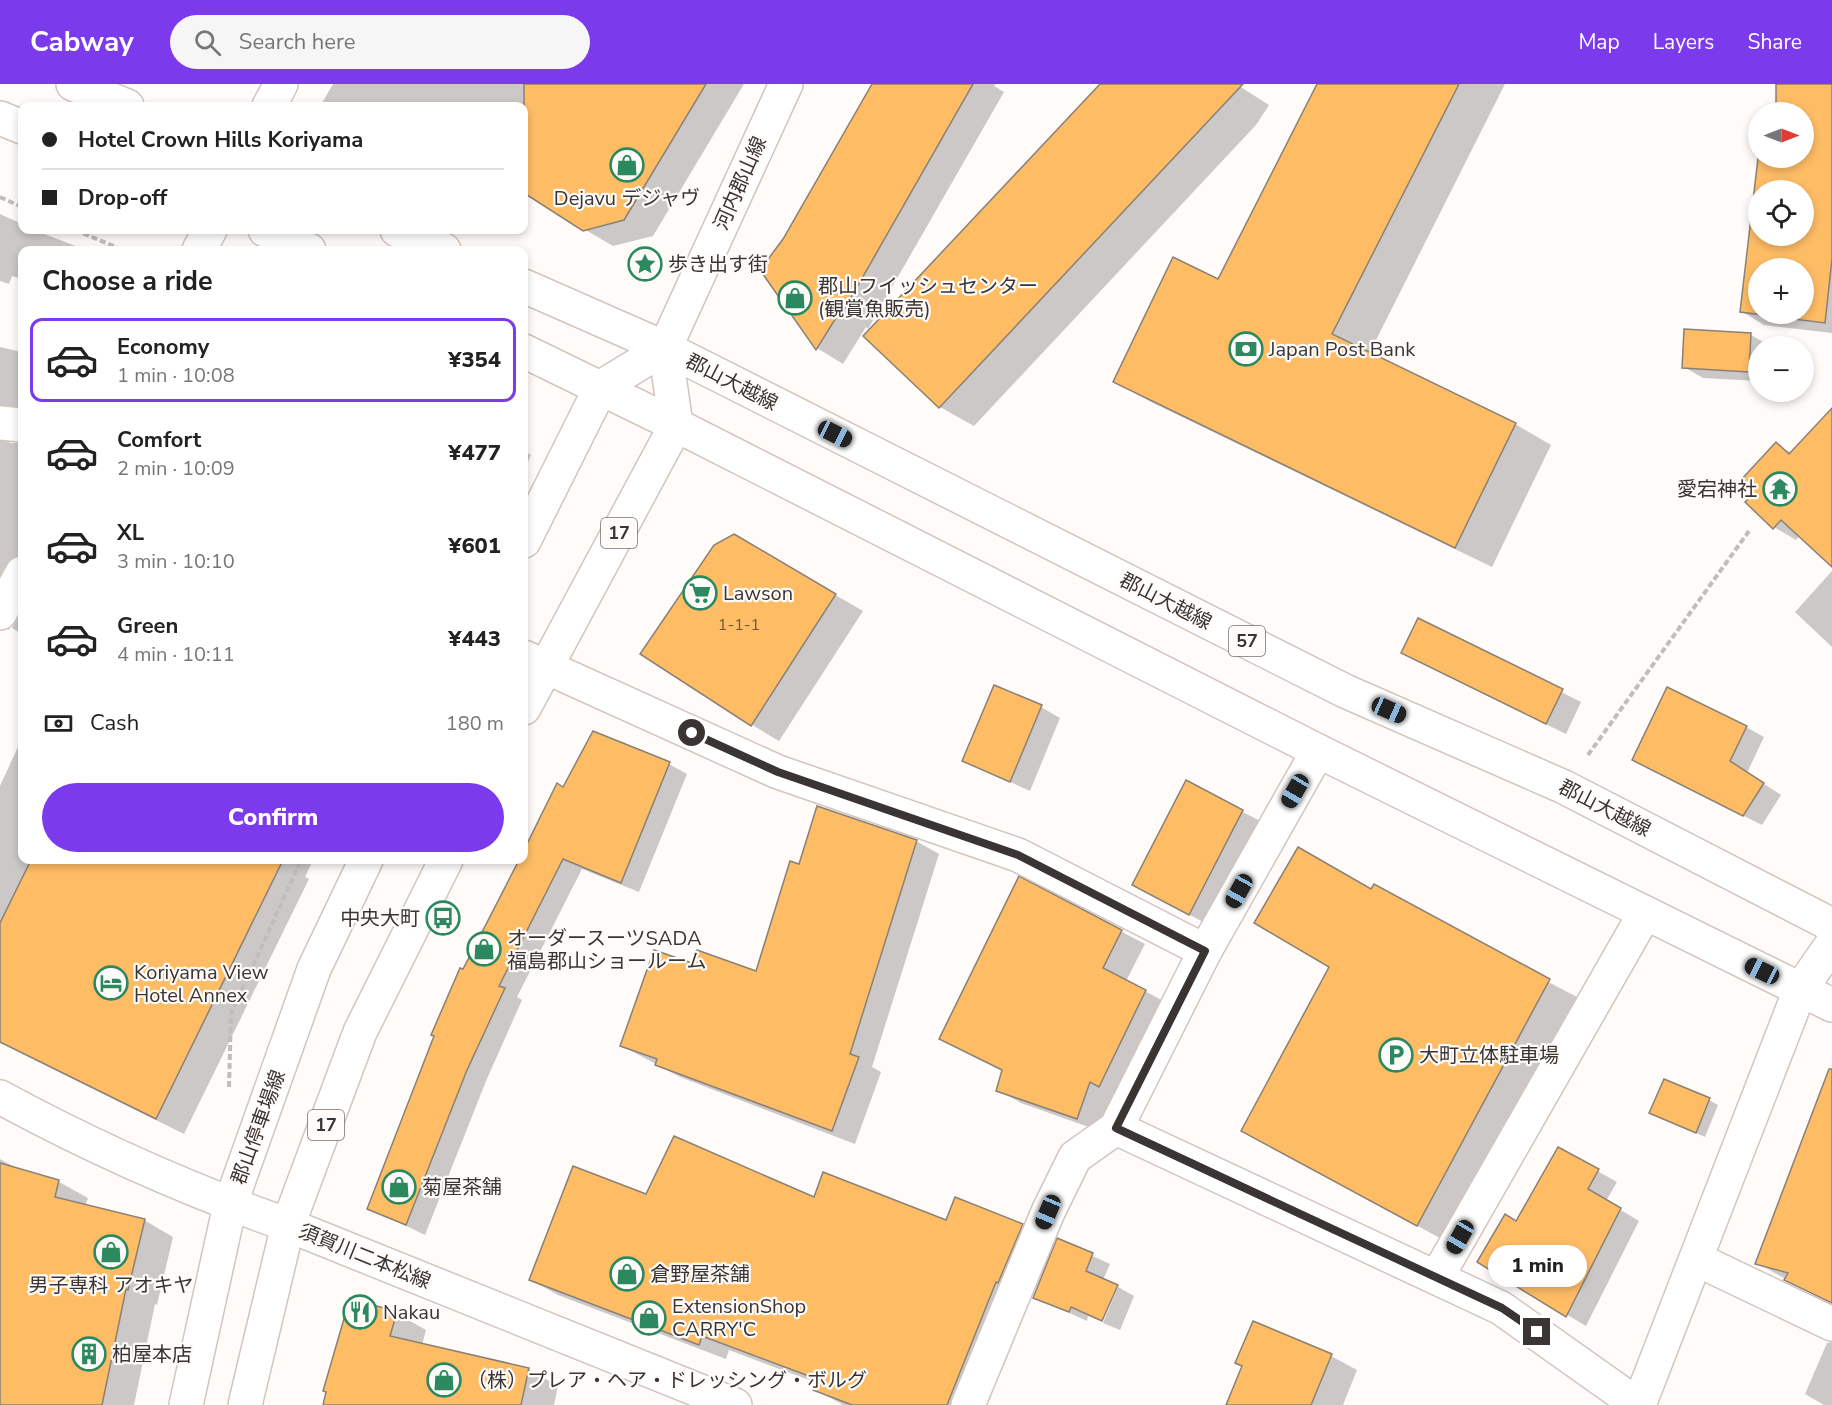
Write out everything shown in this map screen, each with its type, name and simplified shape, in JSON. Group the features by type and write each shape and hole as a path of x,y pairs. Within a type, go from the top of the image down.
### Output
{"main road":[{"path":"73,84 124,98"},
{"path":"271,102 281,84"},
{"name":"河内郡山線","path":"665,348 786,84"},
{"path":"0,118 18,125"},
{"path":"274,234 300,246"},
{"path":"406,234 435,246"},
{"path":"528,288 665,348"},
{"path":"528,533 601,387 665,348"},
{"path":"665,348 676,425"},
{"name":"郡山大越線","path":"665,348 1345,691 1564,787 1832,925"},
{"path":"528,353 601,387 1318,751 1832,1005"},
{"path":"0,423 18,425"},
{"name":"17","path":"528,690 534,662 588,592 676,425"},
{"path":"0,614 18,580"},
{"path":"534,662 778,772 1018,855 1205,951"},
{"path":"968,1405 1048,1212 1075,1157 1116,1128 1205,951 1318,751"},
{"name":"郡山停車場線","path":"186,1405 230,1205 315,969 364,864"},
{"name":"17","path":"245,1405 288,1225 360,1032 444,864"},
{"path":"1437,1277 1646,913"},
{"path":"1116,1128 1502,1308 1639,1405 1800,990 1832,944"},
{"name":"須賀川二本松線","path":"0,1097 57,1128 230,1205 288,1225 735,1405"},
{"path":"1696,1259 1832,1324"}],"path":[{"path":"0,197 18,205"},
{"path":"85,234 113,246"},
{"path":"1564,787 1749,531"},
{"path":"230,1096 228,1073 231,1014 299,864"}],"building":[{"path":"524,84 706,84 624,220 583,231 528,196 528,102 524,102"},
{"path":"872,84 973,84 841,315 839,313 816,350 760,270 783,239"},
{"path":"1100,84 1243,84 939,408 863,336"},
{"name":"Japan Post Bank","path":"1317,84 1459,84 1332,334 1516,423 1455,548 1113,382 1173,257 1218,279"},
{"path":"1776,84 1832,84 1832,259 1825,323 1814,322 1814,258 1748,258 1748,313 1740,312 1748,244 1748,246 1814,246 1814,180 1755,180 1757,168 1814,168 1814,102 1776,102"},
{"path":"1684,329 1751,333 1751,336 1748,336 1748,372 1682,368"},
{"path":"1832,408 1832,567 1781,520 1773,529 1745,502 1753,494 1740,481 1776,442 1789,454"},
{"path":"734,534 836,594 751,726 640,654 714,545"},
{"path":"1418,618 1563,689 1546,724 1401,653"},
{"path":"994,685 1042,705 1010,782 962,761"},
{"path":"1667,687 1747,726 1730,761 1764,783 1743,816 1632,760"},
{"path":"593,731 670,762 621,883 563,859 499,986 505,988 467,1070 406,1225 367,1209 434,1036 431,1035 460,968 463,969 517,864 528,864 528,842 557,783 563,787"},
{"path":"1186,780 1243,810 1189,915 1132,885"},
{"path":"817,806 917,840 850,1054 859,1057 832,1131 655,1065 657,1059 620,1046 654,950 692,963 697,950 756,971 790,861 799,864"},
{"name":"大町立体駐車場","path":"1298,847 1371,889 1374,884 1550,979 1417,1226 1241,1131 1329,967 1254,923"},
{"name":"Koriyama View Hotel Annex","path":"29,864 281,864 156,1119 0,1042 0,923"},
{"path":"1019,876 1122,930 1103,968 1146,990 1099,1087 1090,1082 1077,1119 996,1091 1002,1070 939,1039"},
{"path":"1829,1069 1832,1069 1832,1303 1784,1280 1788,1273 1755,1264"},
{"path":"1664,1079 1710,1098 1696,1133 1649,1113"},
{"path":"674,1136 814,1197 823,1172 946,1220 955,1197 1023,1224 998,1283 996,1282 947,1405 852,1405 813,1390 817,1379 702,1336 699,1345 529,1280 573,1166 646,1194"},
{"path":"1558,1147 1599,1169 1588,1189 1621,1208 1566,1317 1477,1262 1505,1214 1516,1221"},
{"path":"0,1163 59,1180 55,1197 145,1219 128,1290 126,1289 102,1405 0,1405"},
{"path":"1057,1238 1093,1253 1086,1271 1118,1285 1102,1321 1071,1307 1069,1312 1033,1298"},
{"path":"350,1298 397,1312 390,1336 529,1368 521,1405 323,1405 326,1392 323,1391"},
{"path":"1253,1321 1332,1354 1311,1405 1226,1405 1242,1366 1235,1363"}],"place":[{"name":"Dejavu デジャヴ","path":"627,165"},
{"name":"歩き出す街","path":"645,264"},
{"name":"郡山フイッシュセンター (観賞魚販売)","path":"795,298"},
{"name":"Japan Post Bank","path":"1246,349"},
{"name":"愛宕神社","path":"1780,489"},
{"name":"Lawson","path":"700,593"},
{"name":"中央大町","path":"443,918"},
{"name":"オーダースーツSADA 福島郡山ショールーム","path":"484,949"},
{"name":"Koriyama View Hotel Annex","path":"111,983"},
{"name":"大町立体駐車場","path":"1396,1055"},
{"name":"菊屋茶舗","path":"399,1187"},
{"name":"男子専科 アオキヤ","path":"111,1252"},
{"name":"倉野屋茶舗","path":"627,1274"},
{"name":"Nakau","path":"360,1312"},
{"name":"ExtensionShop CARRY'C","path":"649,1318"},
{"name":"柏屋本店","path":"89,1354"},
{"name":"（株）プレア・ヘア・ドレッシング・ボルグ","path":"444,1380"}],"route":[{"path":"692,733 778,772 1018,855 1205,951 1116,1128 1502,1308 1537,1332"}]}
